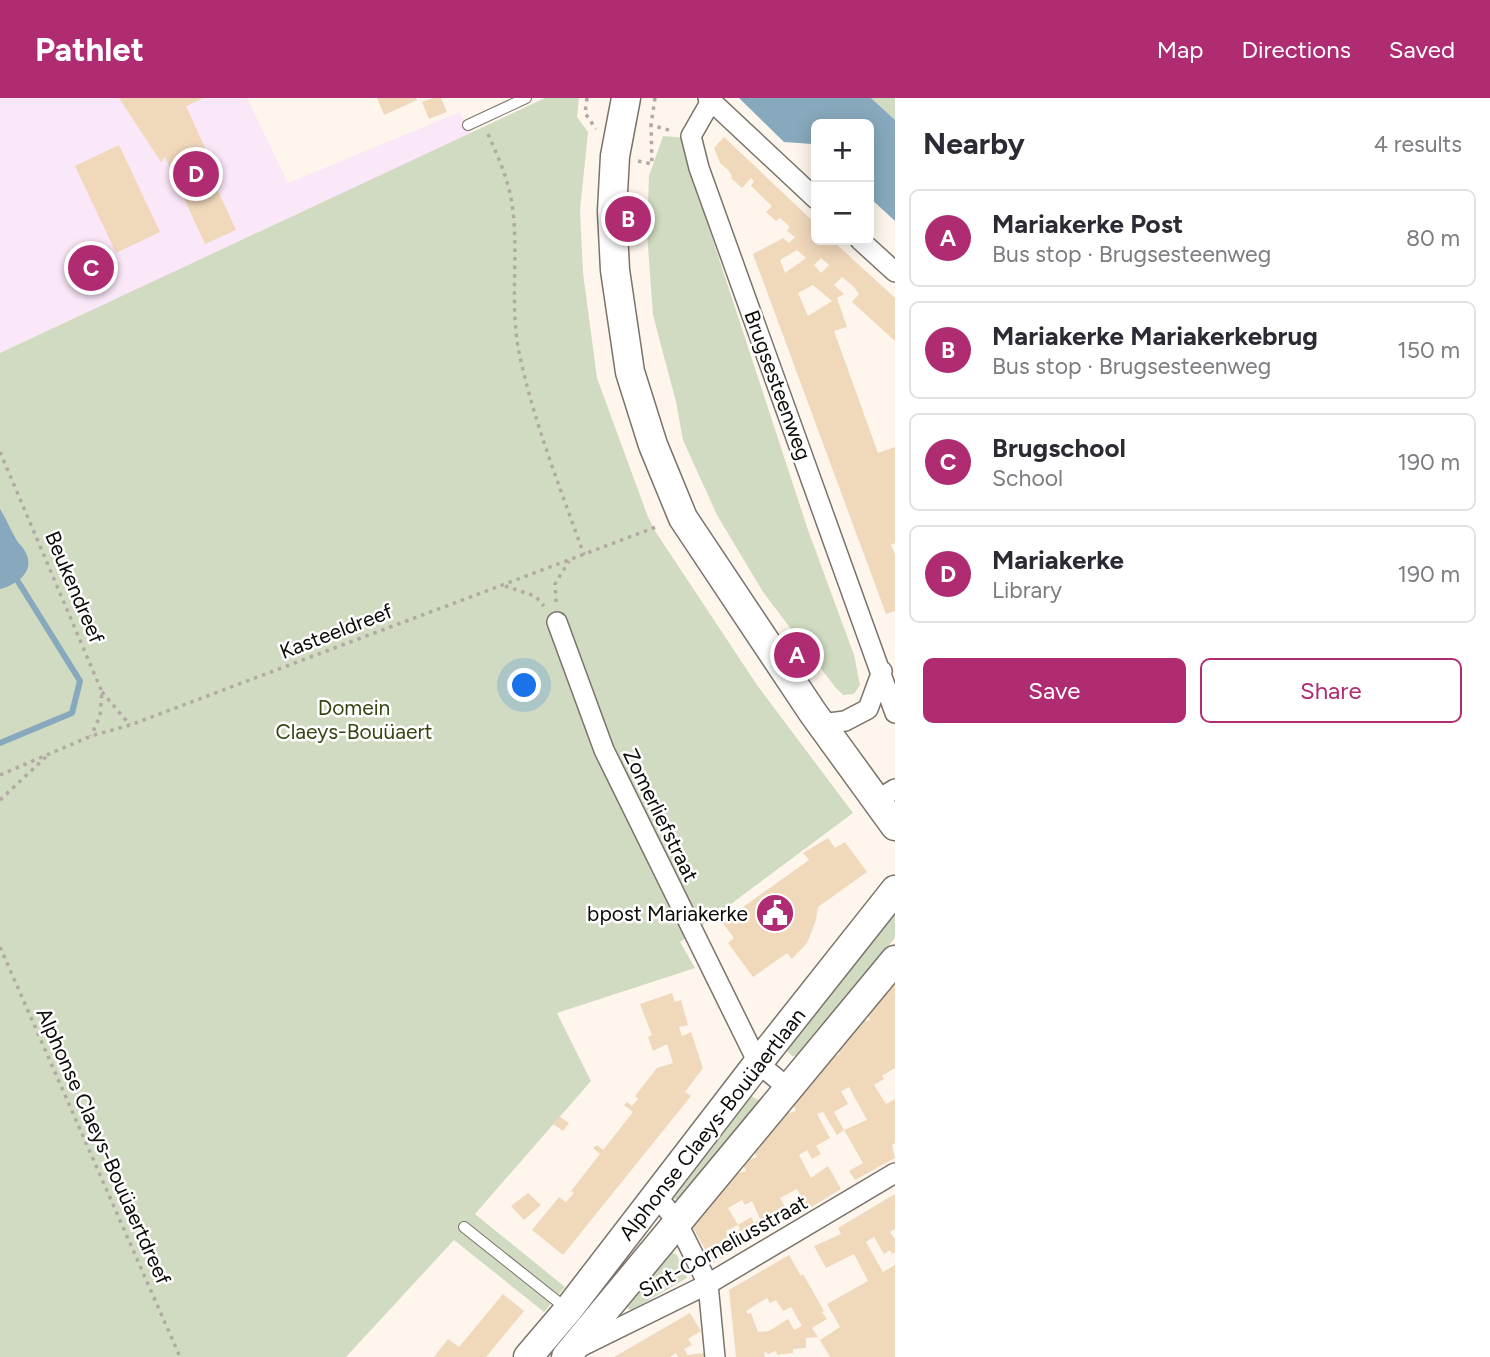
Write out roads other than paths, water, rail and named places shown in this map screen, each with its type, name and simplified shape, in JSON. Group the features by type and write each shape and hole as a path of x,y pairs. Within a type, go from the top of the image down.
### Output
{"street":[{"path":"626,98 615,156 612,211 615,270 626,351 636,394 653,445 683,518 821,724 886,795 895,826"},
{"path":"710,99 811,194"},
{"name":"Brugsesteenweg","path":"710,99 691,136 699,168 895,713"},
{"path":"865,245 895,272"},
{"name":"Zomerliefstraat","path":"557,622 604,750 758,1063 788,1088"},
{"path":"821,724 845,721 867,709 882,671"},
{"name":"Alphonse Claeys-Bouüaertlaan","path":"528,1357 568,1310 895,890"},
{"name":"Alphonse Claeys-Bouüaertlaan","path":"568,1355 895,960"},
{"name":"Sint-Corneliusstraat","path":"568,1355 708,1284 895,1173"},
{"path":"657,1196 677,1222 708,1284 715,1357"}],"lane":[{"path":"468,125 526,98"},
{"path":"464,1227 568,1310"}],"water":[{"path":"739,98 871,98 895,120 895,221 874,202 874,119 811,119 811,144 784,142"},
{"path":"0,509 23,548 28,563 20,579 0,589"}],"waterway":[{"path":"0,743 72,713 80,681 14,575"}],"place":[{"name":"Mariakerke","path":"196,174"},
{"name":"Mariakerke Mariakerkebrug","path":"628,219"},
{"name":"Brugschool","path":"91,268"},
{"name":"Mariakerke Post","path":"797,655"},
{"name":"bpost Mariakerke","path":"775,913"}],"park label":[{"name":"Domein Claeys-Bouüaert","path":"354,719"}]}
